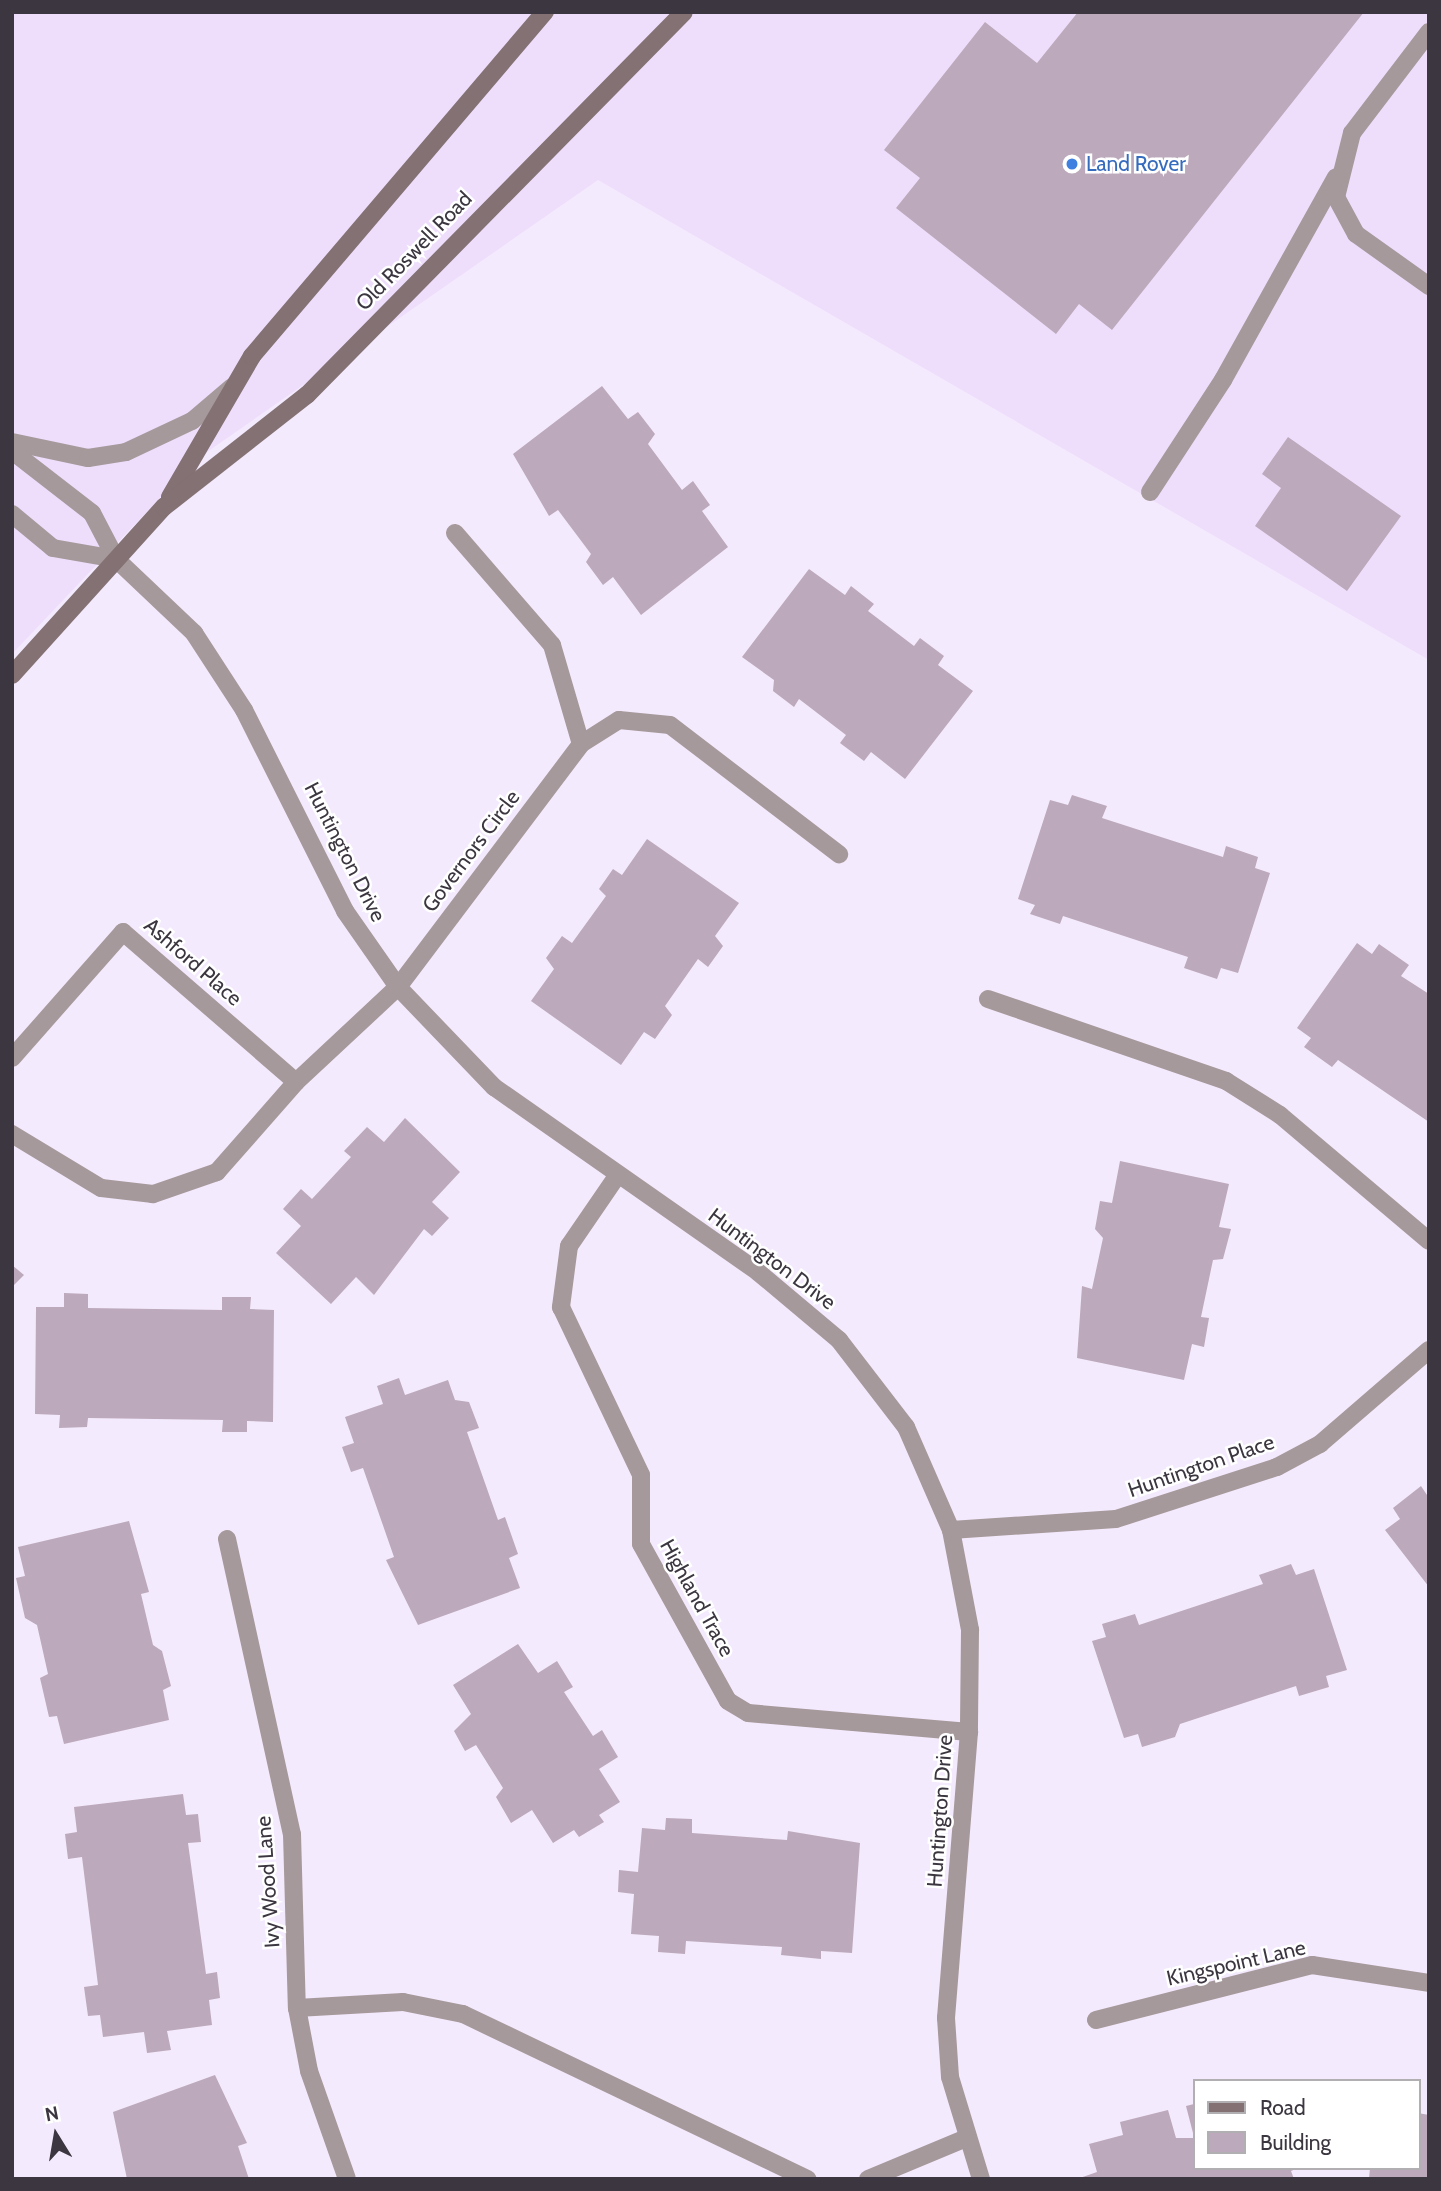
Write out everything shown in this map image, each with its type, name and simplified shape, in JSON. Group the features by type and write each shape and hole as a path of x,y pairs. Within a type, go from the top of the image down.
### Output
{"street":[{"name":"Old Roswell Road","path":"164,506 260,346 545,12"},
{"name":"Old Roswell Road","path":"12,675 164,506 307,395 684,12"},
{"path":"1150,492 1223,380 1336,177 1363,114 1429,32"},
{"path":"1336,177 1335,197 1356,234 1429,286"},
{"path":"12,442 88,458 126,452 192,421 235,385"},
{"path":"12,451 92,513 116,559"},
{"path":"12,514 53,548 116,559"},
{"path":"455,533 552,645 581,744 619,720 670,725 839,854"},
{"name":"Huntington Drive","path":"116,559 194,633 244,710 345,911 398,986 494,1087 617,1176 758,1272 839,1340 906,1427 951,1531 970,1630 969,1732 946,2018 964,2139 981,2179"},
{"name":"Governors Circle","path":"398,986 581,744"},
{"name":"Ashford Place","path":"12,1058 123,932 296,1082"},
{"path":"12,1134 101,1188 153,1194 217,1172 296,1082 398,986"},
{"path":"988,999 1226,1081 1280,1115 1429,1241"},
{"name":"Highland Trace","path":"617,1176 569,1246 561,1307 641,1475 641,1544 728,1701 748,1713 969,1732"},
{"name":"Huntington Place","path":"951,1531 1116,1519 1277,1467 1320,1444 1429,1350"},
{"name":"Ivy Wood Lane","path":"228,1538 292,1834 297,2008 309,2071 347,2179"},
{"name":"Kingspoint Lane","path":"1096,2021 1312,1965 1429,1983"},
{"path":"297,2008 403,2002 463,2014 807,2179"},
{"path":"868,2179 964,2139"}],"shaded area":[{"path":"12,12 1429,12 1429,660 598,180 197,459 12,654"}],"building":[{"name":"Land Rover","path":"1078,12 1364,12 1112,330 1079,304 1056,334 896,208 920,178 884,150 985,22 1037,63"},
{"path":"602,386 628,419 638,412 655,434 648,444 682,490 693,481 710,505 702,511 728,547 641,615 613,577 603,585 586,562 591,554 558,510 549,516 513,454"},
{"path":"1288,437 1401,516 1347,591 1255,526 1281,488 1262,474"},
{"path":"809,569 845,595 851,586 874,604 868,611 914,646 920,638 944,656 938,665 973,691 905,779 871,752 864,761 840,743 846,735 799,699 794,707 773,691 774,680 742,657"},
{"path":"1072,795 1107,806 1102,818 1223,857 1226,846 1258,857 1255,868 1270,873 1238,973 1221,968 1217,979 1184,968 1188,957 1063,916 1060,924 1030,914 1035,905 1018,899 1050,800 1068,805"},
{"path":"647,839 739,903 715,936 723,946 708,967 698,959 665,1006 672,1015 655,1039 644,1032 621,1065 531,1001 554,969 546,958 562,936 572,943 606,896 599,889 613,869 622,875"},
{"path":"1357,943 1372,954 1379,944 1409,965 1401,976 1429,994 1429,1122 1338,1060 1332,1067 1304,1047 1311,1038 1297,1028"},
{"path":"405,1118 460,1172 432,1202 449,1218 432,1236 424,1229 374,1295 356,1277 331,1304 276,1253 301,1226 283,1209 301,1189 312,1199 351,1157 344,1151 367,1127 384,1142"},
{"path":"1120,1161 1229,1184 1219,1227 1231,1229 1223,1259 1213,1260 1201,1317 1209,1318 1204,1347 1192,1344 1184,1380 1077,1358 1082,1286 1092,1289 1103,1238 1095,1229 1100,1201 1112,1203"},
{"path":"12,1265 24,1275 12,1287"},
{"path":"64,1293 88,1294 88,1308 222,1310 222,1297 251,1297 250,1309 274,1310 273,1422 247,1421 247,1432 222,1432 223,1420 88,1418 87,1427 59,1428 60,1415 35,1414 36,1307 64,1307"},
{"path":"399,1378 405,1395 448,1380 455,1400 469,1402 479,1428 467,1432 498,1520 505,1517 518,1554 509,1558 520,1588 418,1625 386,1560 394,1557 363,1468 351,1472 342,1447 354,1443 345,1417 383,1404 377,1386"},
{"path":"1421,1486 1429,1498 1429,1587 1385,1530 1400,1519 1393,1508"},
{"path":"129,1521 149,1592 141,1594 153,1645 162,1651 171,1686 163,1690 169,1720 64,1744 57,1716 49,1717 40,1678 48,1674 37,1625 25,1618 16,1578 25,1576 18,1547"},
{"path":"1291,1564 1296,1575 1314,1569 1347,1670 1326,1676 1329,1687 1299,1696 1296,1686 1180,1724 1175,1737 1142,1747 1138,1734 1124,1738 1092,1641 1106,1637 1102,1624 1135,1614 1139,1625 1263,1584 1259,1575"},
{"path":"518,1644 538,1673 557,1661 573,1687 564,1692 593,1736 602,1730 618,1757 599,1769 620,1802 599,1815 604,1822 579,1837 574,1830 553,1843 532,1810 511,1823 496,1797 503,1788 476,1745 465,1751 454,1731 471,1714 453,1685"},
{"path":"183,1794 186,1815 198,1814 201,1842 188,1843 206,1974 217,1972 220,1998 209,2000 212,2025 167,2031 171,2050 147,2053 144,2032 103,2037 100,2015 88,2016 84,1987 98,1985 82,1857 68,1859 65,1834 77,1832 74,1807"},
{"path":"666,1818 692,1819 692,1833 787,1840 788,1831 860,1843 852,1953 821,1951 821,1959 781,1955 782,1947 686,1941 685,1954 658,1952 659,1936 631,1934 634,1894 618,1892 619,1870 638,1872 642,1828 665,1830"},
{"path":"215,2075 247,2143 238,2146 249,2179 127,2179 113,2112"},
{"path":"1192,2104 1192,2129 1186,2106"},
{"path":"1168,2110 1176,2138 1192,2138 1192,2170 1293,2170 1291,2171 1294,2179 1077,2179 1097,2172 1089,2144 1123,2135 1120,2122"},
{"path":"1420,2113 1429,2115 1429,2179 1369,2179 1370,2170 1420,2170"}],"place":[{"name":"Land Rover","path":"1072,164"}]}
